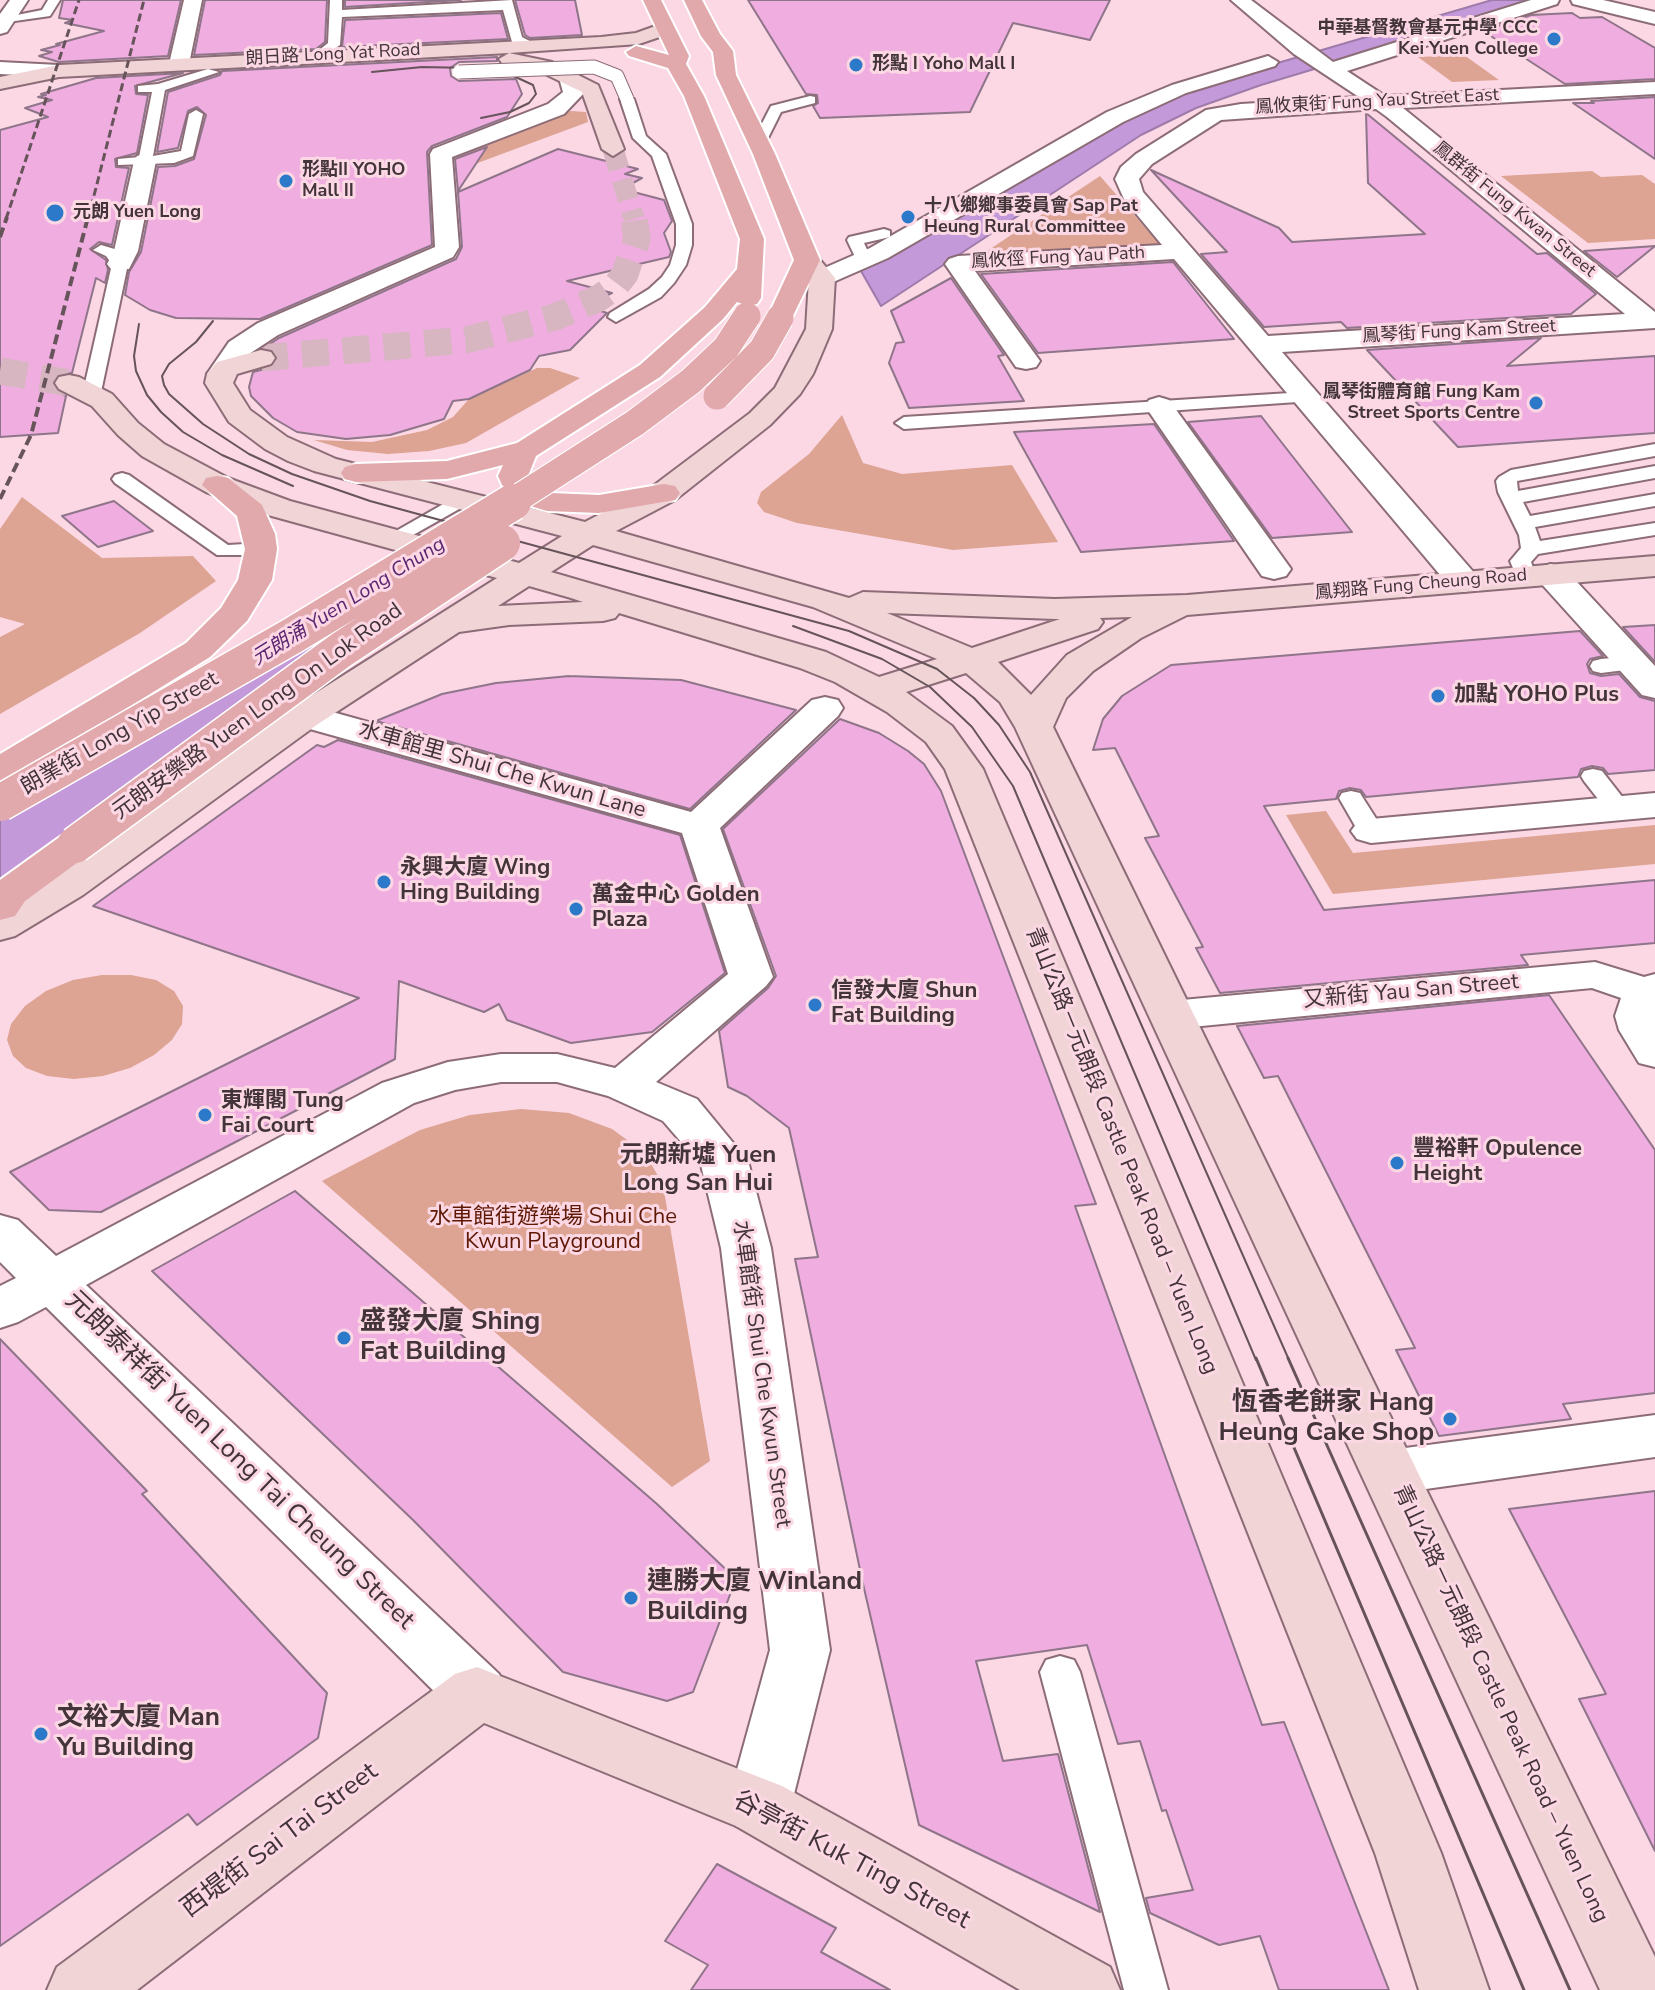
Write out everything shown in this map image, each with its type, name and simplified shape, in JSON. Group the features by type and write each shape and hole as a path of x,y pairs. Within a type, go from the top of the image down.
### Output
{"main road":[{"path":"479,508 635,423 691,381 726,348 747,316 752,239 652,0"},
{"path":"525,575 594,519 664,493 760,419 786,394 799,374 819,329 815,269 726,75 723,51 711,36 693,0"},
{"name":"朗日路 Long Yat Road","path":"59,71 178,68 319,55 624,41 664,29"},
{"path":"675,56 711,36"},
{"path":"439,50 499,58 563,74 594,93 613,149"},
{"name":"朗日路 Long Yat Road","path":"178,68 213,72 326,67 427,57 499,58 636,52 675,56"},
{"path":"563,74 572,61 601,54"},
{"path":"4,77 178,68"},
{"path":"539,525 679,425 737,378 762,350 780,318 815,269"},
{"path":"356,473 447,470 528,449 650,371 714,313 750,270"},
{"path":"221,374 238,363 261,358"},
{"name":"青山公路－元朗段 Castle Peak Road – Yuen Long","path":"221,374 219,383 239,416 276,443 299,455 539,525 594,519 696,563 825,600 969,659 992,674 1014,696 1034,727 1635,1990"},
{"path":"80,388 112,408 128,429 153,450 217,485 279,508 404,542"},
{"path":"528,449 515,466 513,476 517,487 528,495 594,519"},
{"path":"0,770 174,665 207,642 246,600 255,580 261,549 251,512 217,485"},
{"path":"664,493 666,526 672,541 696,563"},
{"name":"朗業街 Long Yip Street","path":"0,803 292,636 479,508"},
{"name":"元朗安樂路 Yuen Long On Lok Road","path":"0,907 9,893 341,650 539,525"},
{"name":"鳳翔路 Fung Cheung Road","path":"825,600 1025,609 1187,605 1464,582 1524,531 1655,566"},
{"name":"青山公路－元朗段 Castle Peak Road – Yuen Long","path":"404,542 813,660 900,704 939,734 964,769 1408,1853 1442,1970"},
{"name":"元朗安樂路 Yuen Long On Lok Road","path":"0,927 68,886 305,716 525,575"},
{"path":"1034,727 1050,694 1080,663 1129,631 1187,605"},
{"name":"鳳翔路 Fung Cheung Road","path":"876,690 1082,623 1187,605"},
{"path":"449,624 543,613 646,610"},
{"name":"谷亭街 Kuk Ting Street","path":"477,1693 759,1806 1085,1990"},
{"name":"西堤街 Sai Tai Street","path":"82,1990 477,1693"}],"street":[{"path":"4,23 19,0"},
{"path":"178,68 193,0"},
{"name":"鳳群街 Fung Kwan Street","path":"1240,0 1378,101 1652,320"},
{"path":"1308,80 1318,57 1550,0"},
{"path":"1580,0 1655,18"},
{"path":"815,269 879,253 1115,117 1179,89 1268,62"},
{"path":"4,77 59,71"},
{"path":"221,374 239,348 268,329 434,259 444,252 447,247 441,154 556,109 574,93 573,83 563,74"},
{"path":"1214,115 1287,87"},
{"name":"鳳攸東街 Fung Yau Street East","path":"1181,251 1132,194 1127,179 1129,172 1144,159 1214,115 1255,108 1653,88"},
{"path":"112,267 126,251 135,155"},
{"path":"1181,251 1464,582"},
{"name":"鳳攸徑 Fung Yau Path","path":"1026,361 958,264 1181,251"},
{"name":"鳳琴街 Fung Kam Street","path":"1262,345 1652,320"},
{"path":"1159,406 1274,569"},
{"path":"1524,531 1638,674"},
{"path":"624,1085 751,977 699,826 825,708"},
{"name":"水車館里 Shui Che Kwun Lane","path":"305,716 699,826"},
{"path":"1371,831 1637,806"},
{"name":"又新街 Yau San Street","path":"1171,1015 1595,975 1652,989"},
{"path":"1652,989 1640,1003 1637,1016 1641,1030 1655,1053"},
{"name":"水車館街 Shui Che Kwun Street","path":"0,1309 398,1093 448,1077 501,1068 557,1068 624,1085 680,1110 724,1161 746,1248 800,1650 759,1806"},
{"name":"元朗泰祥街 Yuen Long Tai Cheung Street","path":"0,1232 477,1693"},
{"path":"1390,1472 1655,1436"}],"lane":[{"path":"335,6 426,0"},
{"path":"335,6 506,3 516,39 533,46"},
{"path":"4,23 46,13 52,4"},
{"path":"319,55 334,45 335,6"},
{"path":"459,72 578,66 600,69 621,80 640,138 659,154 684,224 684,245 678,265 655,293 616,317"},
{"path":"143,89 159,88 213,72"},
{"path":"159,88 135,155 174,159 188,153 196,114"},
{"path":"759,143 776,109 810,100"},
{"path":"640,162 664,169"},
{"path":"863,258 855,240 884,234"},
{"path":"94,283 112,267"},
{"path":"80,388 107,315 112,267"},
{"path":"86,316 107,315"},
{"path":"904,423 1306,397"},
{"path":"1524,531 1506,481 1519,473 1655,450"},
{"path":"1524,531 1655,461"},
{"path":"1524,531 1655,472"},
{"path":"122,479 224,551 261,549"},
{"path":"1524,531 1655,486"},
{"path":"1524,531 1655,500"},
{"path":"404,542 479,508"},
{"path":"1524,531 1655,514"},
{"path":"1524,531 1655,529"},
{"path":"1593,776 1637,806"},
{"path":"1351,798 1371,831"},
{"path":"1060,1672 1146,1990"}],"green space":[{"path":"1464,55 1499,80 1452,82 1418,57"},
{"path":"571,111 586,112 588,122 456,171 455,158 463,150"},
{"path":"1592,171 1601,177 1642,175 1655,184 1655,239 1588,243 1501,176"},
{"path":"1100,176 1163,248 972,261"},
{"path":"537,368 550,368 580,378 466,443 429,451 388,454 347,450 314,440 372,442 427,430 453,417 469,399"},
{"path":"842,415 863,463 902,474 1012,465 1058,542 953,550 797,523 764,512 757,503 761,492 809,454"},
{"path":"22,497 102,558 193,556 216,581 140,633 0,714 0,637 25,624 0,617 0,529"},
{"path":"1326,811 1353,853 1655,825 1655,864 1333,894 1286,815"},
{"path":"102,975 131,975 156,980 174,991 183,1006 182,1024 172,1040 154,1055 130,1068 103,1076 74,1079 47,1076 26,1068 13,1056 7,1040 11,1024 25,1006 46,991 73,980"},
{"name":"水車館街遊樂場 Shui Che Kwun Playground","path":"521,1109 569,1113 612,1129 645,1153 663,1185 710,1461 672,1487 322,1181 420,1130 470,1115"}],"water":[{"path":"1492,0 1544,0 1261,85 1196,108 1141,135 881,306 861,271 1023,179 1103,129 1162,100"},
{"name":"元朗涌 Yuen Long Chung","path":"390,574 421,584 0,888 0,809"}],"building":[{"path":"63,0 181,0 168,56 59,62 39,56 52,52 41,50 60,45 56,44 104,31 65,23 73,20 59,18"},
{"path":"205,0 327,0 325,42 316,49 194,55"},
{"path":"345,0 461,0 345,7"},
{"path":"515,0 575,0 582,35 530,38 525,35"},
{"name":"形點 I Yoho Mall I","path":"748,0 1110,0 1090,40 1013,23 970,112 820,118 813,106 818,103 817,95 806,94"},
{"path":"501,13 508,39 342,47 345,20"},
{"name":"中華基督教會基元中學 CCC Kei Yuen College","path":"1572,13 1580,18 1602,17 1655,48 1655,79 1565,84 1483,31 1531,15"},
{"name":"形點II YOHO Mall II","path":"497,57 497,61 459,62 450,68 451,76 459,81 516,79 522,94 507,117 432,146 427,152 432,245 260,319 176,318 150,310 125,295 129,272 141,252 158,167 175,166 194,159 206,115 197,107 188,111 178,148 157,152 168,92 220,75 222,71"},
{"name":"元朗 Yuen Long","path":"183,73 135,86 136,94 148,95 137,153 115,159 116,167 129,168 112,245 99,242 90,249 106,260 108,270 105,283 96,278 72,373 58,374 52,381 56,391 66,396 58,433 0,437 0,130 48,117 25,108 52,100 38,97 46,95 41,94 96,78"},
{"path":"1655,97 1655,159 1573,103 1594,103 1591,101"},
{"path":"1366,113 1537,254 1547,253 1596,294 1571,314 1347,328 1341,322 1264,327 1201,254 1227,252 1151,170 1279,228 1292,242 1425,234 1368,183"},
{"path":"487,147 458,191 455,159"},
{"path":"558,149 638,169 625,174 642,178 622,189 664,200 672,221 664,233 671,252 669,257 567,281 612,293 590,303 596,304 589,307 607,313 570,350 539,356 530,370 469,399 453,401 444,419 390,435 346,439 297,432 273,418 251,396 249,387 253,372 272,367 278,360 274,350 264,348 279,338 456,259 462,247 458,192"},
{"path":"1655,246 1617,277 1584,251"},
{"path":"1173,262 1234,339 1038,353 981,274"},
{"path":"951,278 1004,355 998,356 1024,401 909,408 889,363 896,343 904,342 891,311"},
{"name":"鳳琴街體育館 Fung Kam Street Sports Centre","path":"1541,338 1507,366 1655,356 1655,433 1458,447 1367,350"},
{"path":"1261,416 1352,532 1272,538 1188,422"},
{"path":"1154,424 1234,541 1081,552 1014,432"},
{"path":"114,501 153,531 98,547 62,516"},
{"path":"1655,625 1655,662 1623,627"},
{"path":"1580,631 1603,656 1590,659 1587,664 1590,673 1601,676 1619,674 1640,697 1655,701 1655,770 1608,774 1603,768 1592,766 1581,769 1578,777 1366,797 1361,790 1350,788 1339,791 1336,799 1264,806 1324,910 1655,880 1655,943 1521,955 1528,965 1220,993 1196,948 1203,947 1145,838 1159,836 1115,748 1093,750 1103,719 1122,696 1171,665"},
{"path":"569,676 681,680 796,710 690,809 376,721 442,694 496,683"},
{"path":"840,719 879,733 908,751 924,764 941,791 1096,1204 1075,1206 1262,1725 1284,1722 1389,1990 1279,1990 1260,1936 1219,1945 1150,1913 1146,1898 1193,1890 1166,1810 1162,1811 1140,1741 1118,1744 1087,1645 976,1661 1003,1761 1058,1754 1100,1912 919,1825 863,1584 795,1259 818,1257 789,1128 747,1096 728,1087 719,1031 768,988 776,976 723,829"},
{"path":"338,740 680,835 725,973 652,1032 571,1043 507,1020 499,1004 484,1012 399,981 395,1059 101,1212 49,1210 10,1172 359,998 93,906 317,745 324,747"},
{"path":"1549,995 1655,1150 1655,1393 1563,1404 1571,1419 1439,1436 1396,1350 1415,1348 1278,1076 1264,1078 1237,1026"},
{"path":"295,1191 657,1504 736,1579 693,1692 667,1701 563,1672 413,1520 152,1271"},
{"path":"0,1339 147,1491 142,1494 327,1693 318,1738 197,1825 188,1814 0,1946"},
{"path":"1655,1491 1655,1851 1579,1699 1606,1694 1509,1509"},
{"path":"717,1864 836,1928 821,1952 890,1990 691,1990 708,1965 665,1941"}],"tunnel":[{"path":"613,149 634,219"},
{"path":"261,358 466,340 555,317 599,298 615,287 625,274 637,239 634,217"},
{"path":"0,371 69,383"}],"tram line":[{"path":"372,72 422,67 471,68 507,73 533,85 536,94 529,103 510,112 481,118"},
{"path":"213,321 196,342 169,364 162,376 164,385 169,394 203,424 249,454 292,474 370,501 849,631 937,669 974,698 999,725 1030,772 1289,1360"},
{"path":"139,324 134,356 136,371 147,395 161,412 183,432 222,455 293,486"},
{"path":"793,626 882,659 930,687 972,727 1013,786 1256,1360"},
{"path":"1256,1358 1524,1990"},
{"path":"1288,1358 1570,1990"}],"railway":[{"path":"6,219 79,0"},
{"path":"88,219 144,0"},
{"path":"0,237 7,217"},
{"path":"0,499 31,435 88,217"}],"place":[{"name":"中華基督教會基元中學 CCC Kei Yuen College","path":"1554,39"},
{"name":"形點 I Yoho Mall I","path":"856,65"},
{"name":"形點II YOHO Mall II","path":"286,181"},
{"name":"元朗 Yuen Long","path":"55,213"},
{"name":"十八鄉鄉事委員會 Sap Pat Heung Rural Committee","path":"908,217"},
{"name":"鳳琴街體育館 Fung Kam Street Sports Centre","path":"1536,403"},
{"name":"加點 YOHO Plus","path":"1438,696"},
{"name":"永興大廈 Wing Hing Building","path":"384,882"},
{"name":"萬金中心 Golden Plaza","path":"576,909"},
{"name":"信發大廈 Shun Fat Building","path":"815,1005"},
{"name":"東輝閣 Tung Fai Court","path":"205,1115"},
{"name":"豐裕軒 Opulence Height","path":"1397,1163"},
{"name":"盛發大廈 Shing Fat Building","path":"344,1338"},
{"name":"恆香老餅家 Hang Heung Cake Shop","path":"1450,1419"},
{"name":"連勝大廈 Winland Building","path":"631,1598"},
{"name":"文裕大廈 Man Yu Building","path":"41,1734"}],"district":[{"name":"元朗新墟 Yuen Long San Hui","path":"698,1170"}]}
